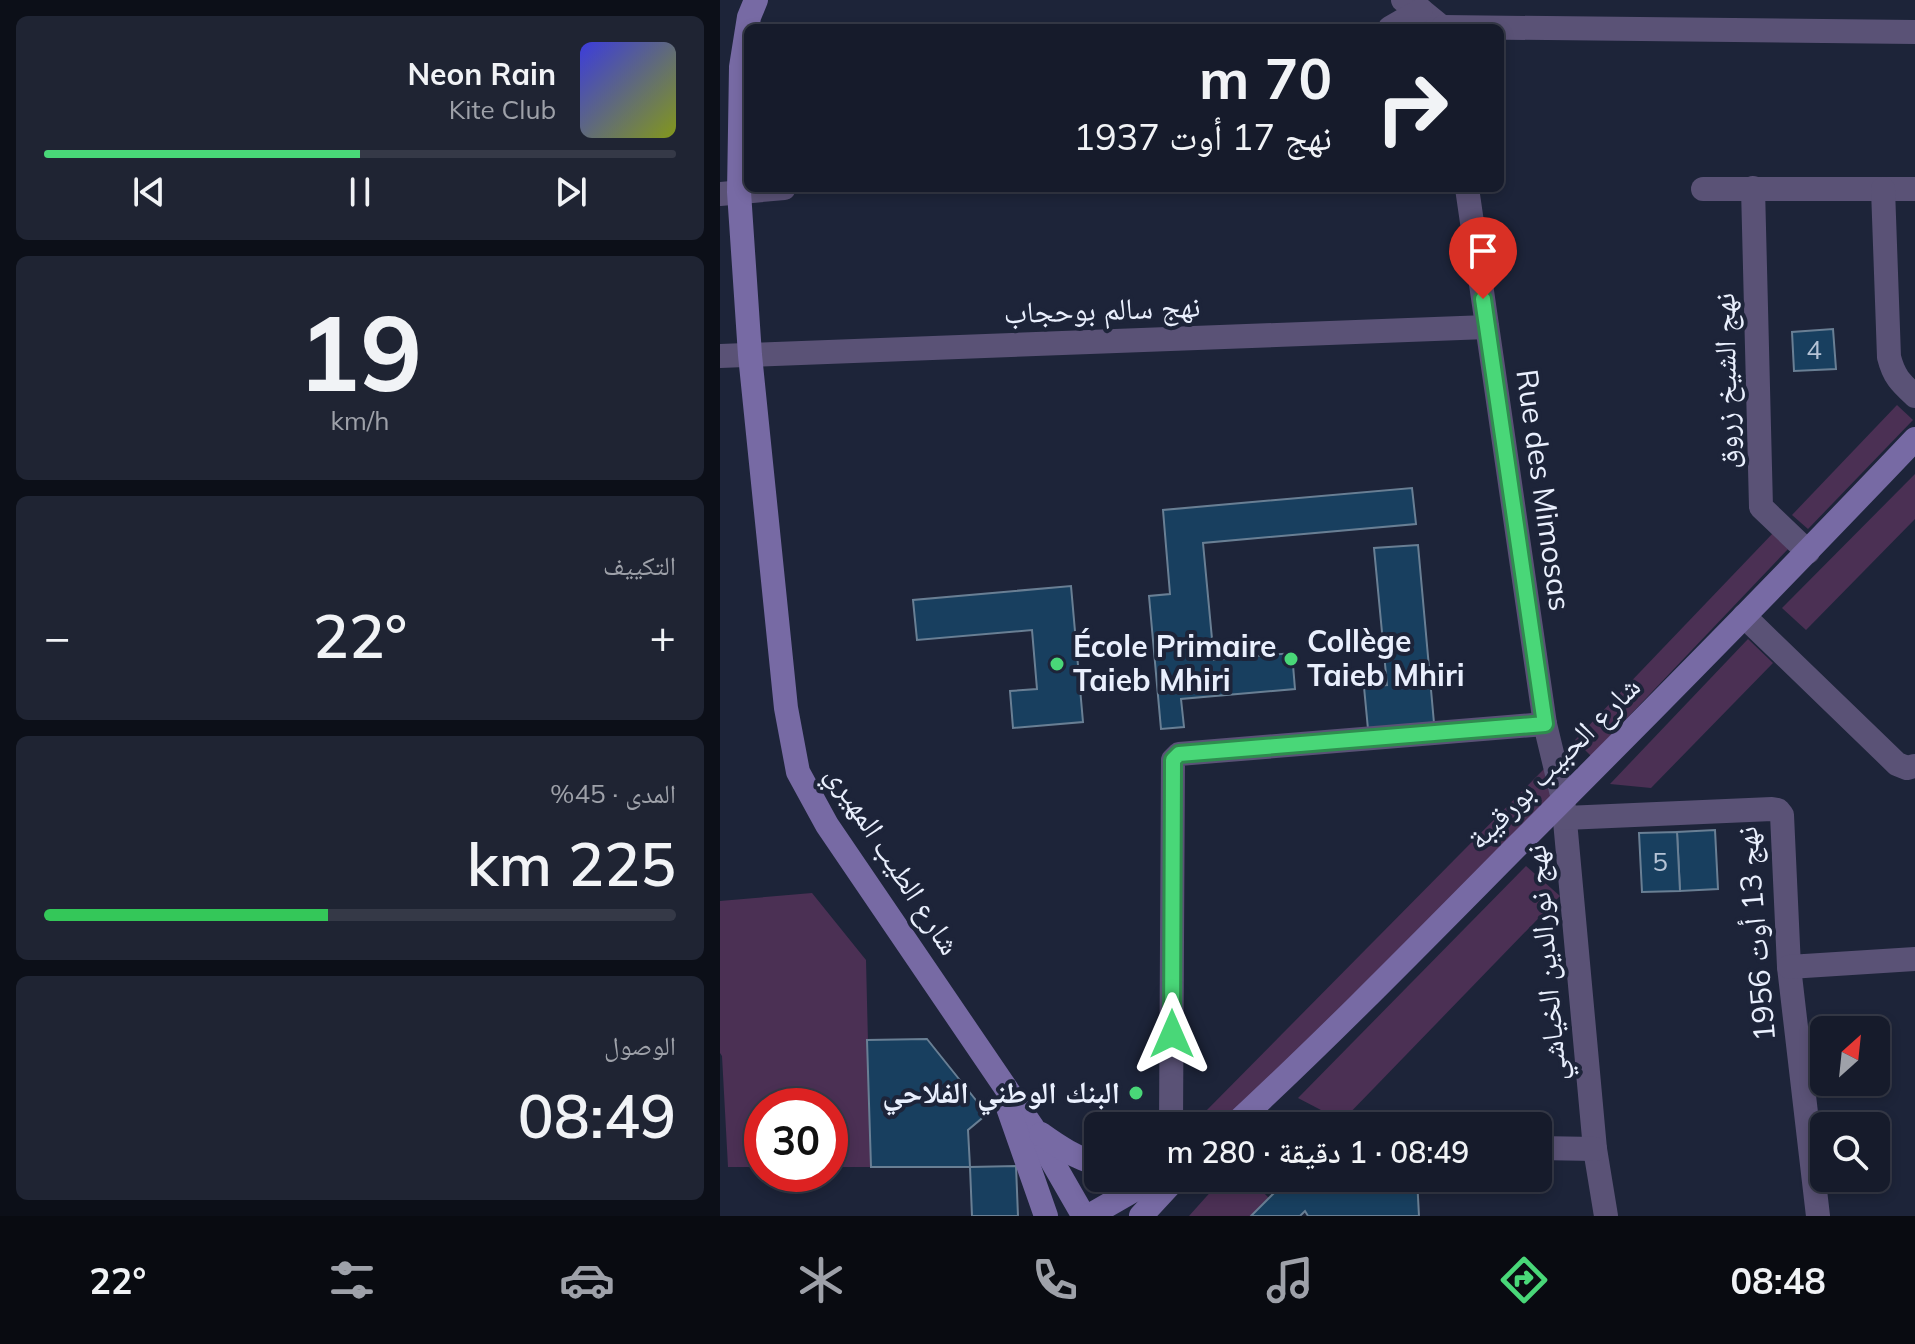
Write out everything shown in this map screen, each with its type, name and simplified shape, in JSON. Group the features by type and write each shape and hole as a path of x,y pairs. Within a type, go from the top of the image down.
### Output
{"main road":[{"name":"شارع الطيب المهيري","path":"748,24 756,0"},
{"name":"شارع الطيب المهيري","path":"744,48 729,193 750,355 786,708 798,772 827,825 1033,1128 1086,1216"},
{"name":"شارع الحبيب بورقيبة","path":"1248,1112 1564,809 1915,439"},
{"name":"شارع الطيب المهيري","path":"994,1070 1046,1216"},
{"path":"1033,1128 1084,1161"},
{"path":"1075,1216 1086,1216 1130,1192"},
{"path":"1141,1216 1163,1192"}],"street":[{"path":"1394,24 1414,3 1439,24"},
{"path":"1504,28 1915,32"},
{"name":"نهج الشيخ زروق","path":"1753,188 1761,507 1808,552"},
{"path":"1703,189 1915,189"},
{"path":"1883,189 1889,357 1893,371 1915,396"},
{"name":"Rue des Mimosas","path":"1468,192 1545,724 1564,809"},
{"name":"نهج سالم بوحجاب","path":"720,356 1487,327"},
{"path":"1744,616 1897,764 1907,768 1915,766"},
{"path":"1171,1112 1175,756 1545,724"},
{"name":"نهج 13 أوت 1956","path":"1564,809 1772,809 1782,815 1789,967 1818,1216"},
{"name":"نهج نورالدين الخياشي","path":"1564,809 1595,1149 1606,1216"},
{"path":"1789,967 1915,959"},
{"path":"1552,1148 1595,1149"}],"shaded area":[{"path":"1897,405 1913,420 1808,529 1792,515"},
{"path":"1915,474 1915,519 1806,630 1782,608"},
{"path":"1774,532 1790,547 1591,756 1575,740"},
{"path":"1748,639 1773,663 1651,788 1610,784"},
{"path":"1545,768 1552,796 1240,1112 1205,1112"},
{"path":"1526,866 1560,896 1351,1112 1325,1112 1298,1098"},
{"path":"812,893 866,960 871,1167 848,1167 848,1088 744,1088 744,1167 728,1167 720,1053 720,901"},
{"path":"1210,1192 1263,1192 1269,1198 1251,1216 1189,1216"}],"building":[{"path":"1833,329 1836,369 1794,371 1792,332"},
{"path":"1412,488 1416,524 1203,543 1214,660 1292,653 1295,689 1181,699 1184,727 1161,729 1149,596 1170,594 1163,510"},
{"path":"1418,545 1434,723 1368,729 1364,687 1387,685 1374,548"},
{"name":"École Primaire Taieb Mhiri","path":"1071,586 1083,722 1013,728 1010,691 1037,689 1032,630 917,640 913,600"},
{"path":"1715,830 1718,889 1680,891 1677,832"},
{"path":"1677,832 1680,891 1642,892 1639,833"},
{"path":"927,1039 987,1114 968,1130 970,1167 871,1167 867,1040"},
{"path":"1016,1166 1018,1216 972,1216 970,1167"},
{"path":"1275,1192 1418,1192 1419,1216 1308,1216 1305,1211 1300,1216 1251,1216"}],"place":[{"name":"Collège Taieb Mhiri","path":"1291,659"},
{"name":"École Primaire Taieb Mhiri","path":"1057,664"},
{"name":"البنك الوطني الفلاحي","path":"1136,1093"}],"route":[{"path":"1172,1034 1175,756 1545,724 1483,299"}]}
